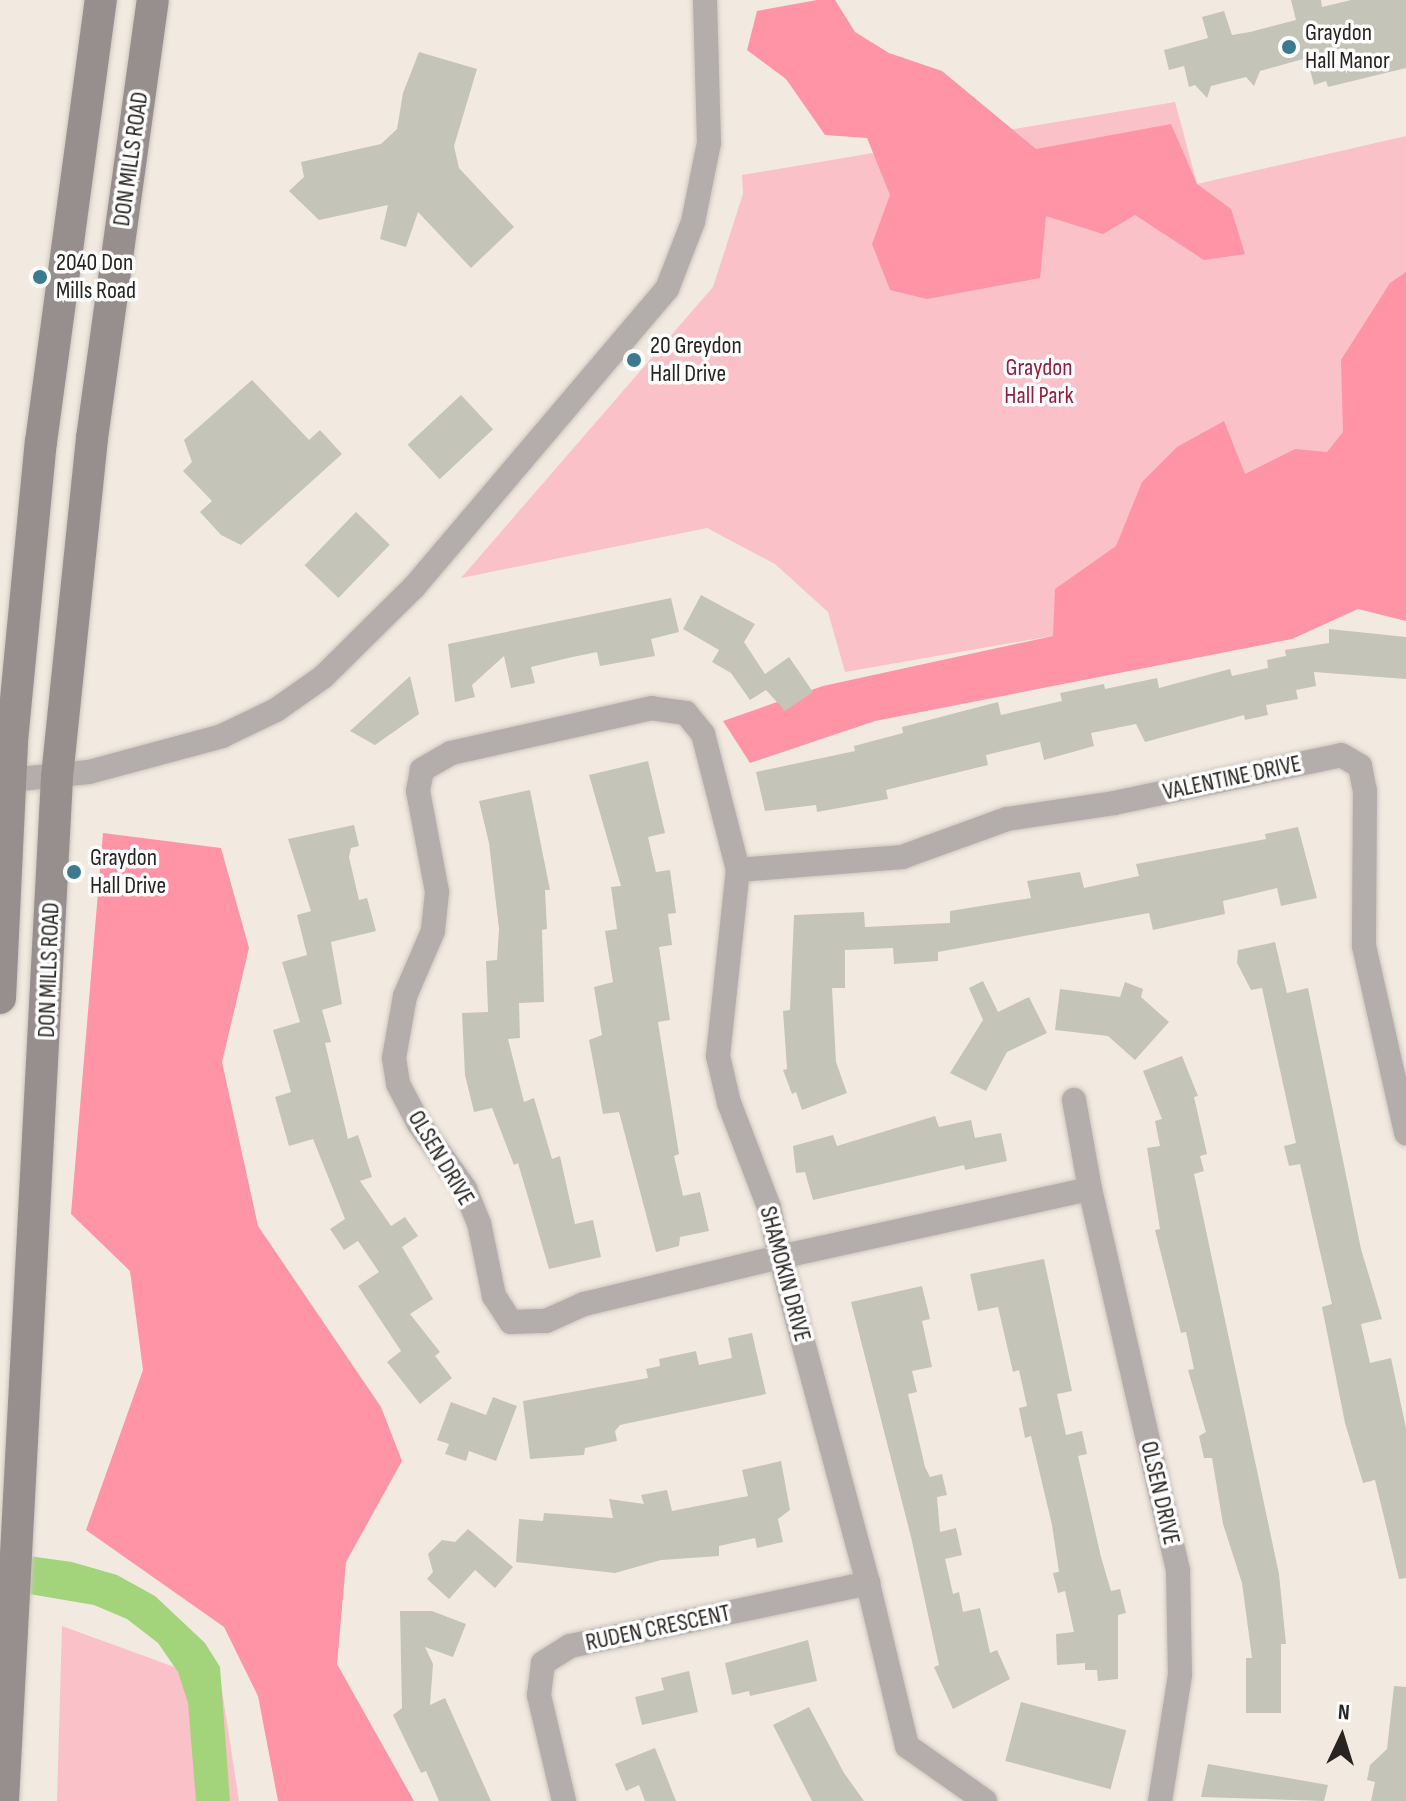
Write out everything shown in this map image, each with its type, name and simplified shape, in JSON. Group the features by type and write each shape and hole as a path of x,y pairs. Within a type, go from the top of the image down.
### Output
{"main road":[{"name":"DON MILLS ROAD","path":"0,998 4,785 41,442 101,0"},
{"name":"DON MILLS ROAD","path":"3,1801 25,1347 44,1099 57,777 92,438 153,0"}],"street":[{"path":"4,785 155,758 222,736 276,710 323,677 414,587 649,316 677,268 702,187 709,143 705,0"},
{"name":"OLSEN DRIVE","path":"686,713 652,708 451,753 422,770 418,791 437,892 433,931 396,1029 398,1084 419,1124 465,1189 479,1223 494,1296 511,1322 546,1321 584,1304 1090,1189"},
{"name":"SHAMOKIN DRIVE","path":"686,713 703,734 738,870 718,1056 780,1257 868,1583 907,1746 985,1801"},
{"name":"VALENTINE DRIVE","path":"738,870 902,857 1007,819 1114,803 1341,755 1360,766 1365,791 1364,946 1406,1133"},
{"name":"OLSEN DRIVE","path":"1074,1100 1090,1189 1178,1571 1180,1675 1160,1801"},
{"name":"RUDEN CRESCENT","path":"564,1801 539,1695 543,1663 570,1646 868,1583"}],"green space":[{"name":"Graydon Hall Park","path":"1175,102 1197,184 1406,136 1406,574 845,672 828,612 775,564 707,528 461,578 713,287 743,194 742,175"},
{"path":"62,1626 221,1684 239,1801 57,1801"}],"shaded area":[{"path":"817,0 835,0 855,32 889,53 942,71 1036,149 1171,124 1197,184 1231,209 1245,254 1204,260 1135,215 1103,234 1046,216 1040,278 927,299 890,290 872,244 890,195 867,138 825,135 786,79 747,50 757,11"},
{"path":"1406,272 1406,621 1358,609 1292,639 875,721 750,763 723,721 823,686 1053,636 1055,589 1116,546 1142,482 1177,447 1224,421 1245,474 1295,449 1327,452 1343,432 1341,360 1390,283"},
{"path":"103,833 221,848 249,948 222,1062 258,1226 381,1407 402,1461 346,1562 337,1664 414,1801 278,1801 258,1696 224,1627 86,1530 143,1370 130,1271 71,1214"},
{"path":"0,1552 72,1562 117,1575 155,1596 205,1643 220,1667 230,1801 196,1801 188,1703 178,1672 158,1643 127,1619 94,1605 0,1589"}],"building":[{"name":"Graydon Hall Manor","path":"1291,0 1321,0 1322,7 1351,0 1406,0 1406,68 1328,87 1326,81 1314,85 1307,58 1260,71 1254,86 1246,77 1211,86 1207,98 1195,85 1189,87 1184,66 1169,70 1164,50 1208,38 1202,17 1224,11 1232,35 1250,32 1296,20"},
{"path":"419,52 477,69 454,146 459,168 514,227 471,268 418,212 406,247 380,239 388,205 319,220 289,191 304,177 301,162 381,144 397,129 403,93"},
{"path":"252,380 309,440 320,430 342,454 241,545 221,535 200,512 212,501 183,471 192,462 184,440"},
{"path":"461,395 493,429 440,479 408,445"},
{"path":"356,512 390,545 338,598 305,565"},
{"path":"701,595 755,624 744,642 765,674 789,657 813,692 785,711 766,690 750,700 731,673 712,662 719,650 683,629"},
{"path":"671,598 679,632 651,639 655,656 600,666 597,652 568,658 531,667 535,683 511,688 504,656 472,685 475,697 455,702 448,644"},
{"path":"1329,629 1406,637 1406,679 1314,672 1316,686 1296,690 1298,699 1266,705 1268,715 1245,720 1244,715 1145,742 1136,724 1091,733 1094,746 1044,760 1040,742 986,755 988,765 886,790 888,799 817,812 816,805 765,811 756,772 855,751 854,746 903,733 902,727 998,702 1001,715 1062,701 1060,693 1104,684 1105,689 1157,678 1159,688 1230,669 1232,676 1268,668 1267,660 1286,656 1285,650 1329,643"},
{"path":"410,676 419,714 375,745 350,731"},
{"path":"648,761 665,833 648,837 656,872 670,870 676,913 668,914 672,945 659,947 670,1020 658,1022 679,1154 674,1156 683,1196 700,1192 709,1231 680,1237 679,1246 656,1252 619,1112 603,1114 589,1040 602,1035 594,987 613,982 605,931 617,929 611,887 621,886 589,775"},
{"path":"530,790 550,890 545,890 547,929 542,930 544,1002 519,1003 520,1038 508,1039 524,1102 534,1098 552,1159 560,1156 575,1224 593,1220 601,1257 549,1269 518,1163 514,1165 492,1108 474,1112 465,1075 462,1013 488,1012 486,961 497,960 499,929 489,843 479,801"},
{"path":"354,825 359,846 351,848 349,857 359,900 367,898 376,931 331,942 342,1004 322,1010 331,1042 325,1043 348,1139 358,1135 372,1177 360,1181 391,1226 405,1217 418,1236 402,1247 433,1299 410,1314 440,1352 435,1356 452,1378 420,1404 387,1362 401,1351 358,1286 379,1272 358,1241 344,1250 330,1229 345,1219 313,1139 289,1146 275,1097 291,1092 273,1030 300,1022 282,962 307,955 297,915 311,911 288,839"},
{"path":"1298,827 1317,898 1281,906 1277,888 1223,901 1225,914 1153,930 1149,913 938,952 938,961 894,964 893,948 845,950 845,988 832,988 836,1062 847,1093 802,1110 796,1092 792,1094 783,1070 787,1069 783,1011 790,1010 794,915 864,912 865,927 950,923 950,911 1031,898 1027,881 1080,872 1084,888 1139,876 1136,864 1266,839 1265,834"},
{"path":"1275,942 1287,993 1308,988 1361,1249 1382,1319 1361,1324 1370,1363 1391,1358 1406,1428 1406,1578 1399,1579 1375,1480 1363,1483 1345,1423 1322,1307 1332,1304 1300,1164 1289,1166 1284,1146 1296,1143 1262,988 1251,990 1237,963 1238,950"},
{"path":"983,981 998,1012 1029,997 1047,1033 1007,1052 986,1091 950,1073 983,1020 969,988"},
{"path":"1125,982 1143,989 1141,997 1169,1022 1135,1060 1108,1036 1055,1030 1060,989 1120,997"},
{"path":"1182,1056 1198,1096 1194,1097 1207,1154 1200,1156 1204,1171 1194,1174 1279,1574 1286,1644 1281,1644 1281,1713 1246,1713 1246,1658 1252,1658 1242,1583 1223,1524 1212,1458 1204,1458 1199,1436 1206,1432 1188,1370 1194,1369 1186,1332 1181,1333 1155,1230 1160,1229 1147,1148 1160,1146 1155,1121 1162,1119 1143,1071"},
{"path":"935,1116 939,1127 971,1120 975,1138 1001,1133 1007,1161 965,1170 964,1165 813,1200 805,1172 796,1173 793,1146 833,1135 837,1146"},
{"path":"1044,1259 1072,1391 1057,1394 1066,1435 1082,1431 1087,1454 1078,1456 1101,1557 1111,1591 1120,1589 1126,1613 1118,1615 1118,1679 1098,1681 1097,1670 1085,1670 1085,1663 1057,1665 1056,1634 1074,1632 1065,1591 1058,1593 1053,1573 1059,1572 1052,1525 1031,1436 1025,1438 1019,1408 1027,1406 1019,1370 1013,1372 998,1307 978,1311 970,1274"},
{"path":"922,1286 930,1319 922,1321 932,1367 912,1371 917,1392 908,1394 925,1467 930,1477 942,1474 947,1495 937,1497 940,1532 956,1528 962,1555 945,1559 953,1594 959,1592 963,1612 980,1608 990,1653 997,1650 1010,1679 953,1709 934,1667 939,1665 911,1537 851,1302"},
{"path":"752,1333 766,1394 620,1425 615,1431 617,1441 585,1448 584,1455 530,1459 523,1401 648,1378 646,1369 660,1366 659,1359 696,1351 699,1365 732,1358 728,1338"},
{"path":"493,1397 517,1406 496,1461 469,1451 466,1461 445,1454 449,1444 437,1440 451,1402 486,1415"},
{"path":"781,1461 790,1510 778,1519 783,1542 757,1548 755,1538 719,1546 719,1556 661,1560 615,1573 516,1562 519,1519 543,1521 544,1513 613,1518 609,1499 644,1504 641,1495 667,1490 672,1511 748,1496 742,1470"},
{"path":"468,1529 513,1567 495,1588 475,1570 449,1599 427,1579 433,1572 428,1554 442,1540 455,1542"},
{"path":"400,1611 432,1611 466,1624 453,1657 425,1647 433,1664 430,1705 445,1698 491,1801 439,1801 426,1771 421,1773 393,1715 402,1708"},
{"path":"808,1640 817,1681 750,1696 749,1691 732,1695 725,1663"},
{"path":"689,1671 698,1712 642,1725 635,1697 664,1690 661,1678"},
{"path":"1394,1686 1406,1687 1406,1801 1371,1801 1375,1782 1367,1780 1370,1765 1387,1749"},
{"path":"1021,1702 1126,1730 1110,1789 1005,1761"},
{"path":"809,1707 844,1773 864,1801 812,1801 773,1725"},
{"path":"655,1748 676,1801 645,1801 639,1785 626,1791 615,1764"},
{"path":"1208,1764 1328,1785 1324,1801 1201,1797"}],"place":[{"name":"Graydon Hall Manor","path":"1289,47"},
{"name":"2040 Don Mills Road","path":"40,277"},
{"name":"20 Greydon Hall Drive","path":"634,360"},
{"name":"Graydon Hall Drive","path":"74,872"}]}
